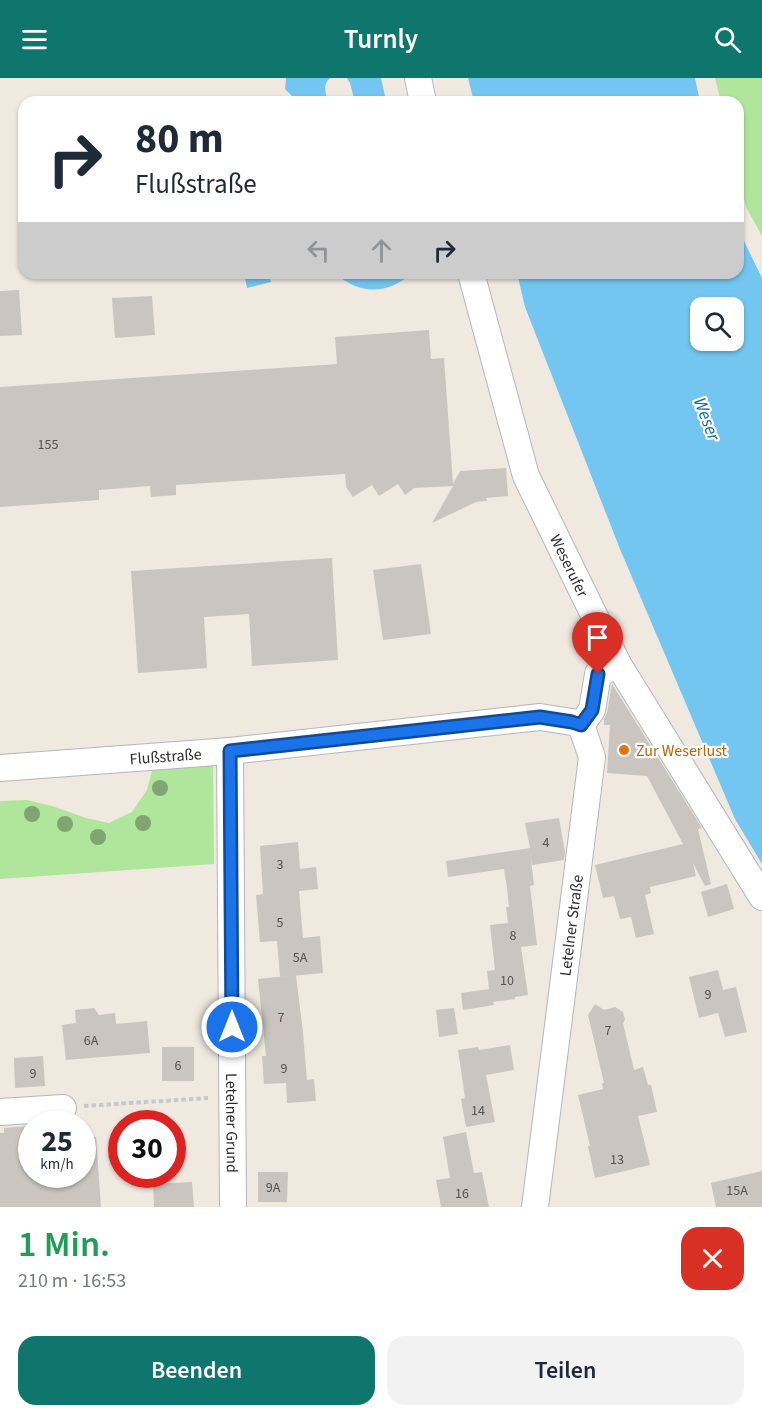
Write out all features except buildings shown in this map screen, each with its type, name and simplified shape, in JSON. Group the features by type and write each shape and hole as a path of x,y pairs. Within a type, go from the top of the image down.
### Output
{"street":[{"path":"418,78 422,96"},
{"name":"Weserufer","path":"473,279 526,476 618,664 762,897"},
{"path":"581,725 592,710 598,674 618,664"},
{"name":"Flußstraße","path":"0,768 230,751 540,717 581,725"},
{"name":"Letelner Straße","path":"535,1207 592,757 581,725"},
{"name":"Letelner Grund","path":"230,751 233,1207"},
{"path":"0,1112 63,1108"}],"path":[{"path":"63,1108 232,1096"}],"green space":[{"path":"715,78 762,78 762,236 746,207 744,198 744,96 720,96"},
{"path":"213,757 214,864 0,879 0,801 27,800 109,823 132,812 147,790 152,771"}],"water":[{"path":"286,78 330,78 325,86 327,96 292,96 285,89"},
{"path":"347,78 381,78 385,96 353,96"},
{"path":"468,78 695,78 699,96 472,96"},
{"name":"Weser","path":"744,241 762,278 762,864 735,819 620,549 525,307 518,279 744,279"},
{"path":"245,279 270,279 271,282 247,288"},
{"path":"343,279 404,279 374,290"}],"place":[{"name":"Zur Weserlust","path":"624,750"}],"route":[{"path":"232,1027 230,751 540,717 581,725 592,710 598,674"}]}
